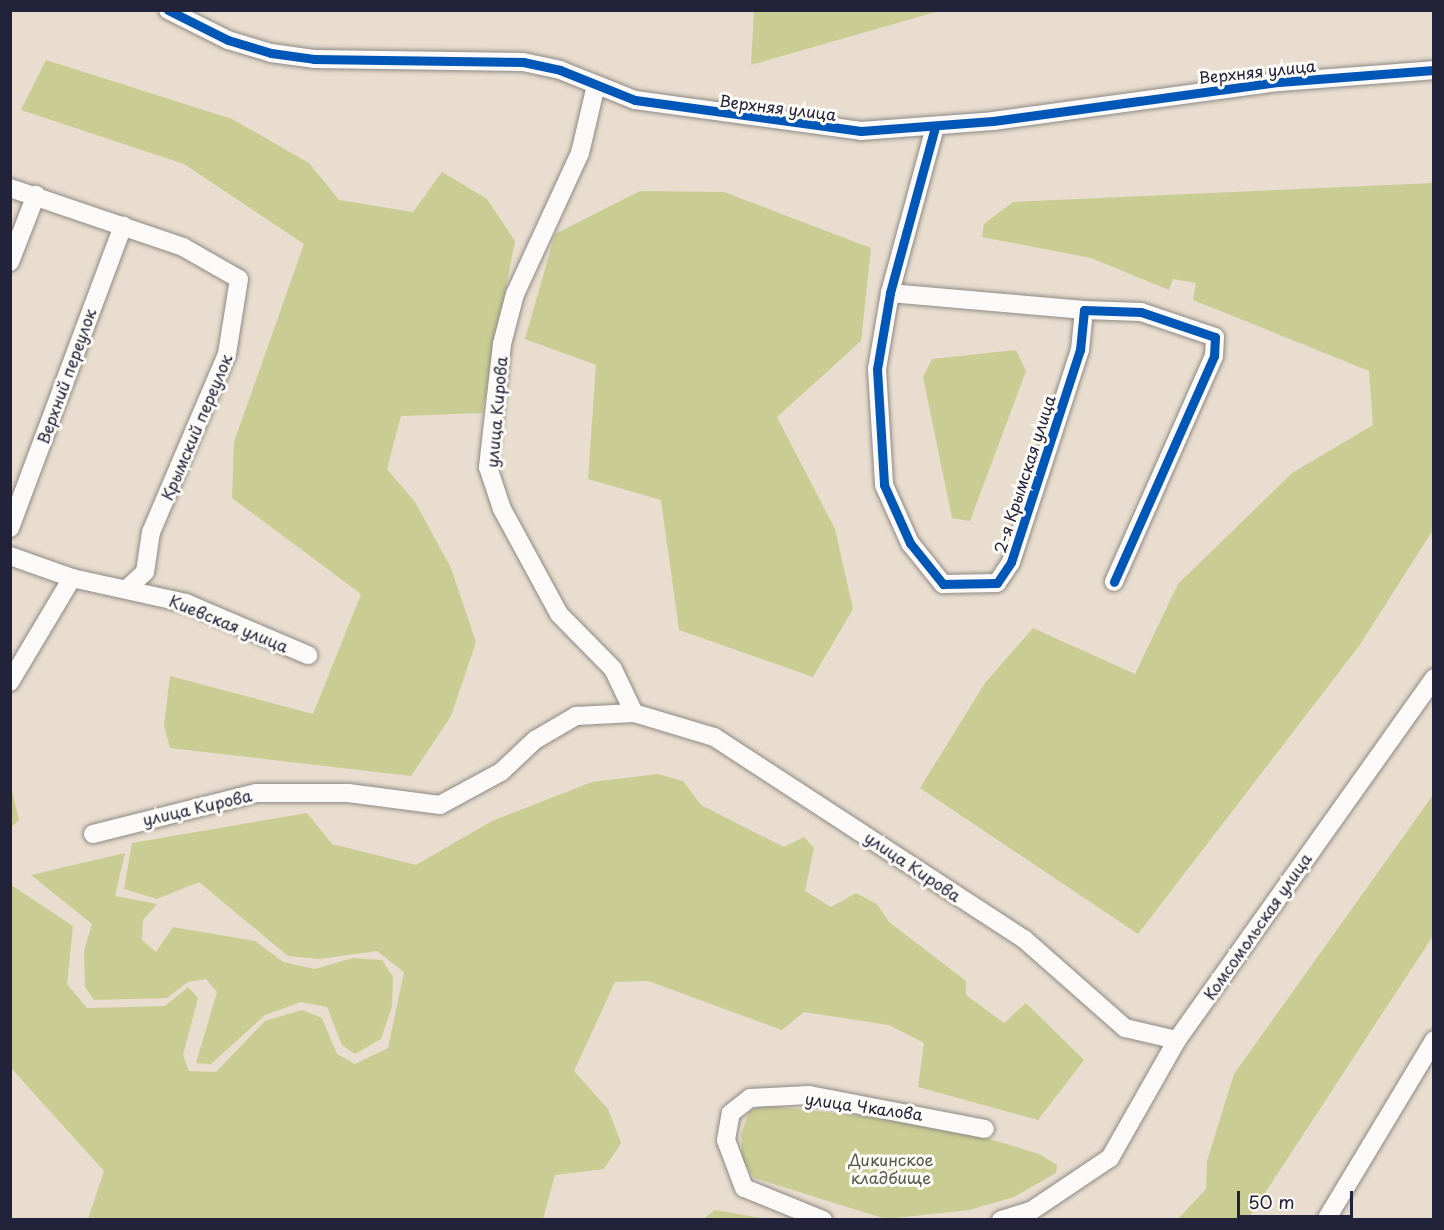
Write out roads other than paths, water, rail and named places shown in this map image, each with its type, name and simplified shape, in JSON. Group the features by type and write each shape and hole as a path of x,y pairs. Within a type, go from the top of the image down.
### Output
{"street":[{"name":"Верхняя улица","path":"168,10 228,40 271,53 314,59 523,62 635,100 818,129 935,127 1279,82 1434,70"},
{"name":"улица Кирова","path":"596,85 580,153 515,294 502,344 488,467 502,509 559,615 613,669 634,713"},
{"name":"2-я Крымская улица","path":"935,127 890,293 877,369 884,485 910,543 943,584 997,583 1011,562 1080,350 1084,310"},
{"path":"10,188 123,225"},
{"path":"10,262 36,195"},
{"name":"Верхний переулок","path":"10,528 123,225"},
{"name":"Крымский переулок","path":"123,225 183,247 239,279 227,354 151,532 145,572 129,587"},
{"path":"890,293 1084,310 1141,312 1215,337 1214,356 1114,582"},
{"name":"Киевская улица","path":"10,556 72,579 129,587 186,603 308,655"},
{"path":"10,682 72,579"},
{"name":"Комсомольская улица","path":"1030,1215 1088,1177 1110,1158 1177,1040 1434,678"},
{"name":"улица Кирова","path":"93,834 256,793 348,793 440,805 501,772 535,740 576,716 634,713 714,737 1024,939 1125,1028 1177,1040"},
{"path":"1326,1220 1434,1040"},
{"name":"улица Чкалова","path":"823,1220 744,1188 726,1140 731,1113 750,1098 809,1095 985,1129"},
{"path":"1001,1220 1030,1215"}],"park label":[{"name":"Дикинское кладбище","path":"891,1168"}]}
